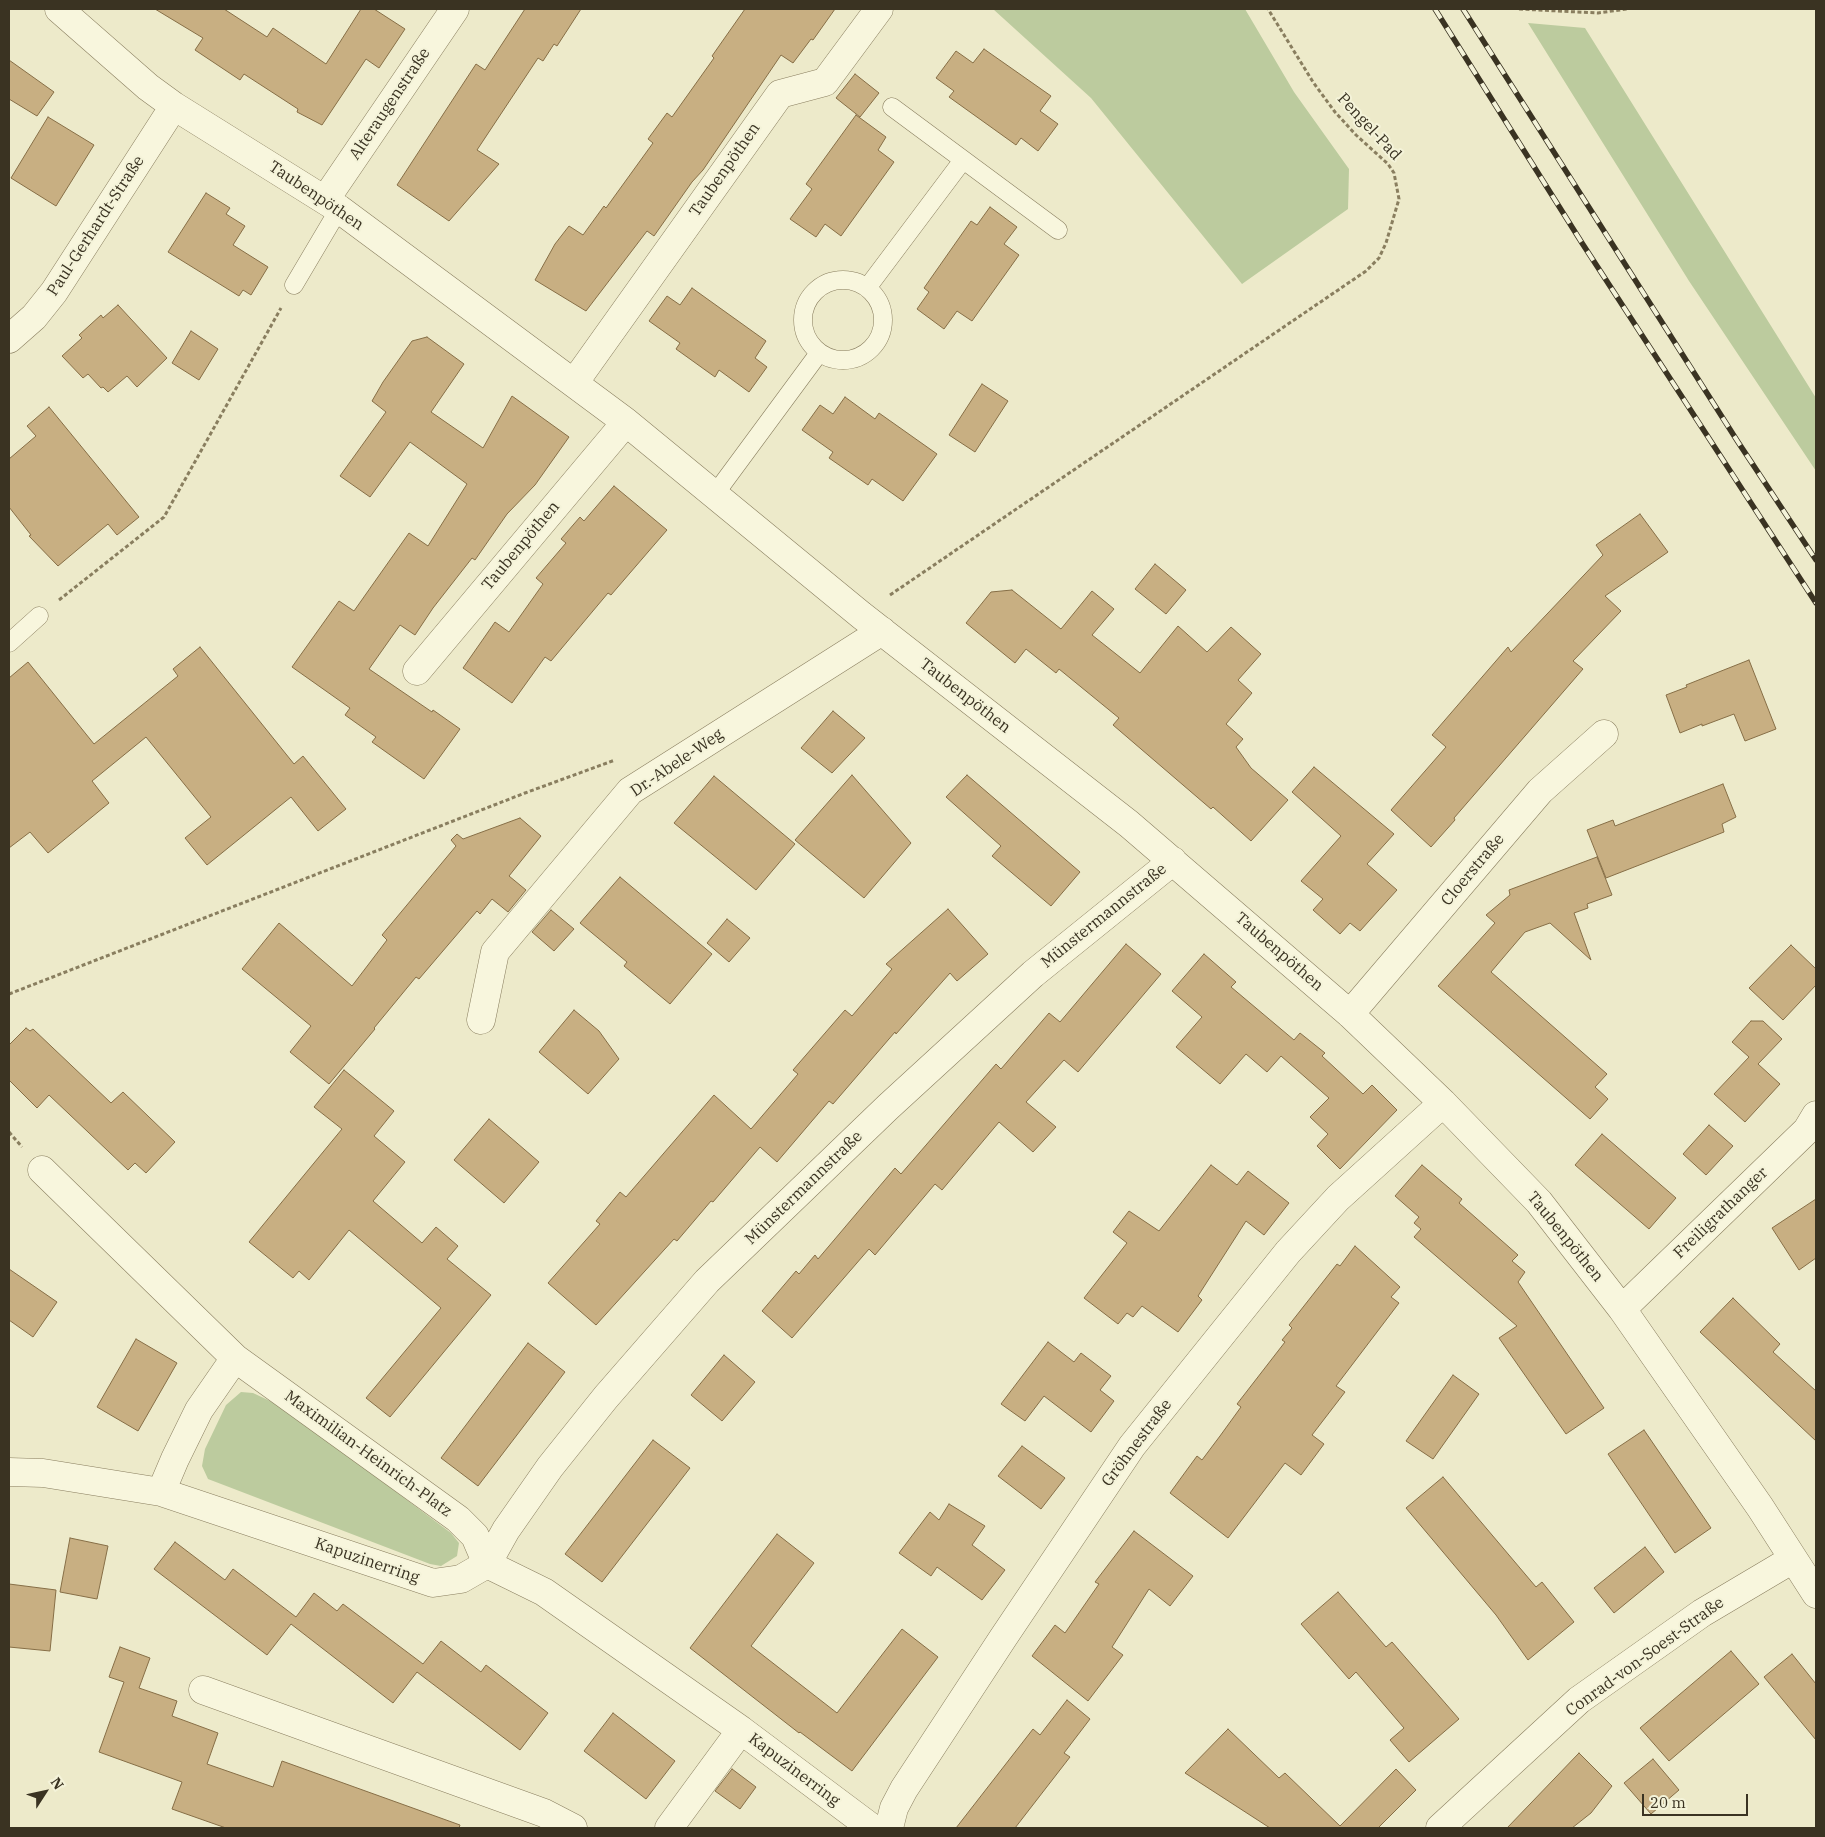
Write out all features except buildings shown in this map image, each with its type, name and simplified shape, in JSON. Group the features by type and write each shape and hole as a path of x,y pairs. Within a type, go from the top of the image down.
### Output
{"street":[{"name":"Taubenpöthen","path":"59,9 148,87 174,106 332,205 626,422 871,623 1173,861 1350,1014 1443,1102 1539,1202 1622,1309 1760,1507 1816,1594"},
{"name":"Alteraugenstraße","path":"332,205 455,9"},
{"name":"Taubenpöthen","path":"574,383 780,94 825,82 878,9"},
{"name":"Paul-Gerhardt-Straße","path":"9,339 34,317 54,292 174,106"},
{"name":"Taubenpöthen","path":"417,671 626,422"},
{"name":"Dr.-Abele-Weg","path":"481,1020 495,952 630,791 871,623"},
{"name":"Cloerstraße","path":"1350,1014 1540,791 1604,734"},
{"name":"Münstermannstraße","path":"487,1564 506,1530 550,1466 606,1396 707,1281 888,1107 1033,974 1173,861"},
{"name":"Gröhnestraße","path":"888,1828 894,1808 904,1789 1132,1446 1288,1252 1338,1198 1443,1102"},
{"name":"Freiligrathanger","path":"1622,1309 1807,1130 1816,1115"},
{"name":"Maximilian-Heinrich-Platz","path":"42,1170 235,1358 458,1519 475,1536 487,1564"},
{"path":"161,1492 175,1458 199,1410 235,1358"},
{"name":"Kapuzinerring","path":"9,1472 43,1473 161,1492 433,1583 461,1579 487,1564 544,1592 741,1730 872,1828"},
{"name":"Conrad-von-Soest-Straße","path":"1440,1828 1579,1700 1702,1613 1793,1559"},
{"path":"202,1690 544,1814 573,1828"},
{"name":"Kapuzinerring","path":"669,1828 741,1730"}],"lane":[{"path":"892,107 1058,230"},
{"path":"867,288 963,160"},
{"path":"294,285 332,205"},
{"path":"843,280 857,282 867,288 879,301 883,315 882,330 877,343 867,353 855,359 842,361 819,353 808,340 803,327 803,313 808,300 817,289 829,282 843,280"},
{"path":"715,494 819,353"},
{"path":"9,643 39,616"}],"path":[{"name":"Pengel-Pad","path":"871,623 1366,271 1379,258 1386,243 1399,199 1394,173 1388,164 1356,135 1335,112 1313,82 1268,9"},
{"path":"1519,9 1598,12 1627,9"},
{"path":"39,616 164,517 294,285"},
{"path":"9,994 623,756"}],"green space":[{"path":"993,9 1245,9 1294,92 1349,169 1348,209 1242,284 1091,98"},
{"path":"1528,23 1585,28 1816,398 1816,471 1689,281"},
{"path":"241,1392 253,1393 283,1407 451,1533 459,1543 457,1556 441,1566 430,1564 208,1479 202,1466 205,1449 226,1405"}],"railway":[{"path":"1435,9 1582,243 1816,603"},
{"path":"1463,9 1738,442 1816,560"}]}
